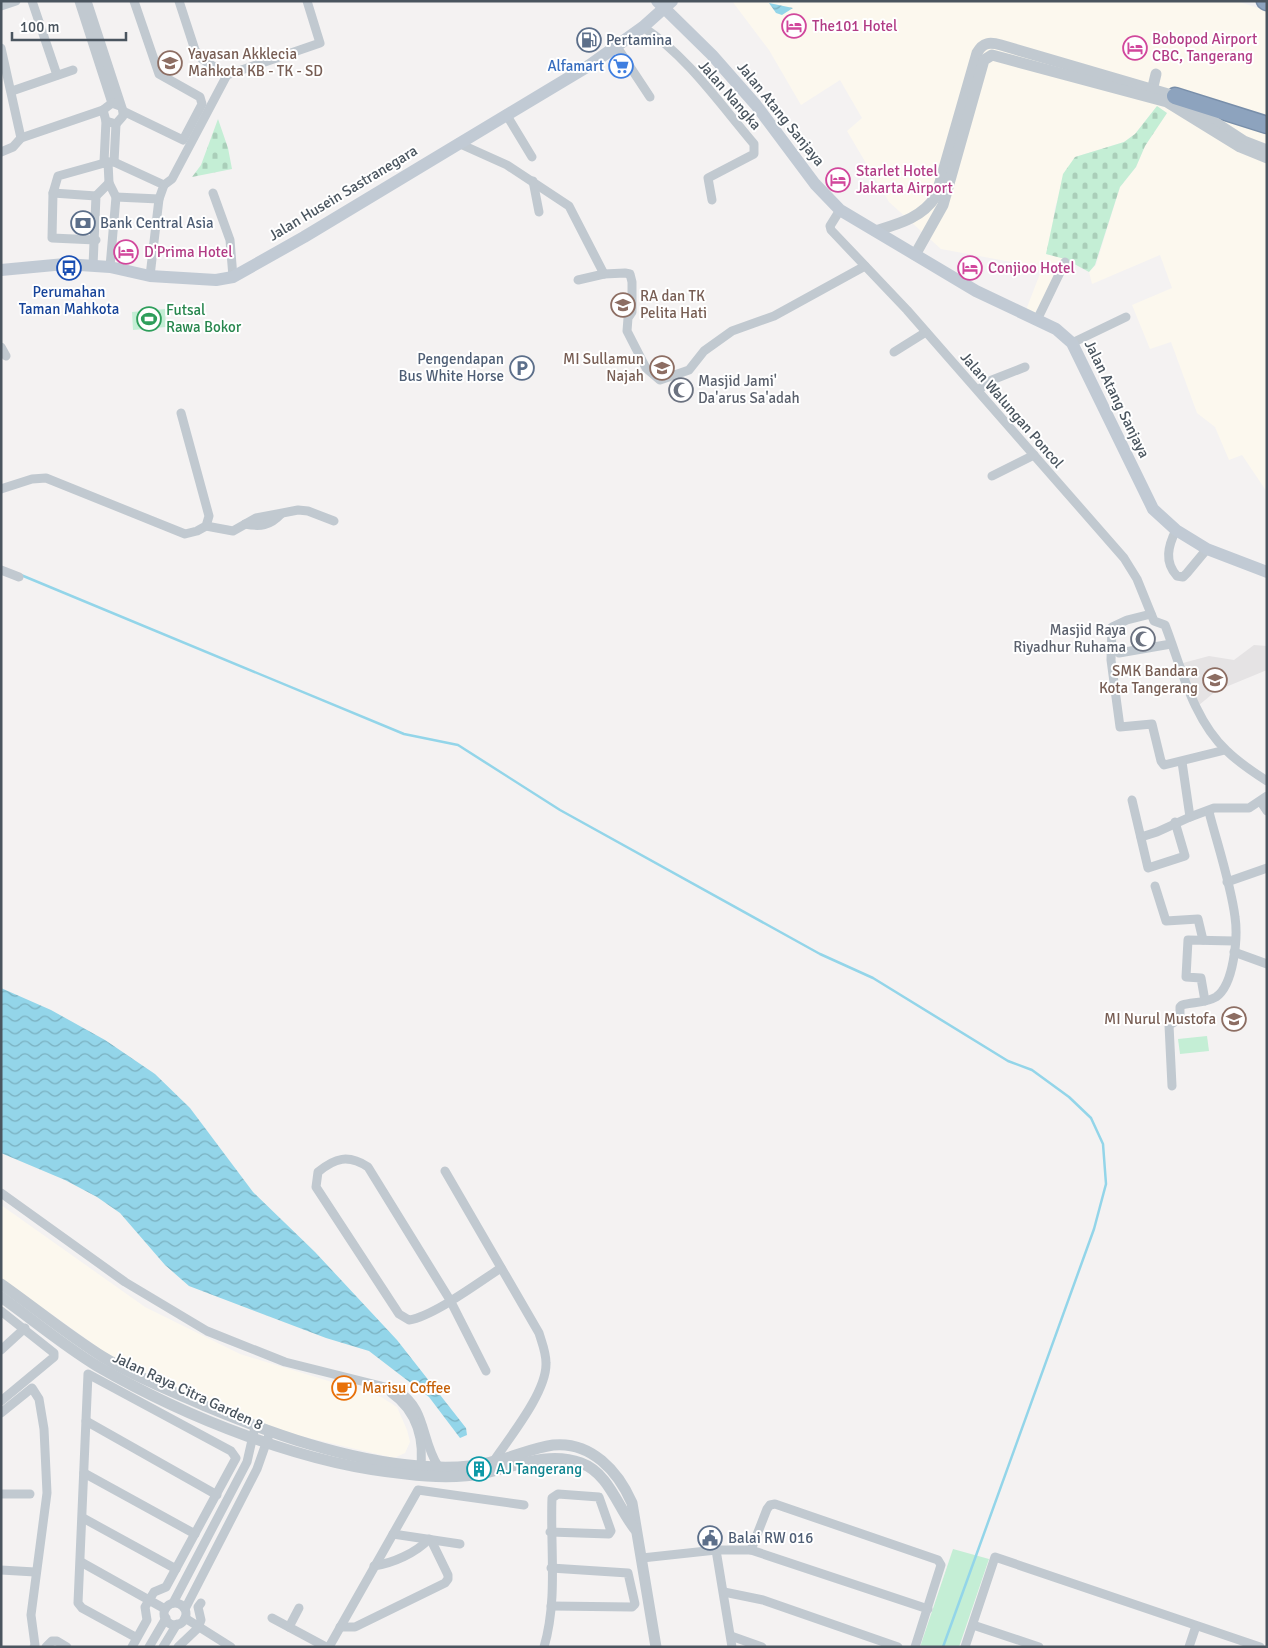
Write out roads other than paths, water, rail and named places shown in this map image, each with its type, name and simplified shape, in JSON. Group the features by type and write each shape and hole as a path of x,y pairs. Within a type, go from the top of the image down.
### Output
{"highway":[{"path":"1175,96 1267,125"}],"main road":[{"path":"647,23 652,10 650,1"},
{"path":"647,23 664,17 679,22 676,1"},
{"name":"Jalan Husein Sastranegara","path":"1,270 43,265 94,266 110,267 150,276 216,280 233,277 304,237 617,47 647,23 664,3"},
{"name":"Jalan Atang Sanjaya","path":"664,3 679,22 756,105 816,184 834,219 875,231 976,292 1056,329 1072,343 1153,509 1176,530 1207,549 1267,572"}],"street":[{"path":"1,6 16,1"},
{"path":"32,1 57,75"},
{"path":"79,1 123,116 116,124 109,162"},
{"path":"87,1 118,107"},
{"path":"1,152 13,147 21,138 103,110 118,107 183,140 202,100 159,74 134,1"},
{"path":"179,1 195,50 202,59 227,75"},
{"path":"150,276 159,200 164,185 172,179 227,75 320,42 307,1"},
{"name":"Jalan Nangka","path":"647,23 699,79 754,144 754,154 708,178 712,200"},
{"path":"875,231 910,219 926,208 936,196 977,53 984,45 996,43 1151,92 1240,147 1267,158"},
{"path":"617,47 650,96"},
{"path":"1,48 21,138"},
{"path":"915,255 943,205 984,60 989,56 999,55 1151,92 1175,96 1244,140 1267,150"},
{"path":"12,91 73,70"},
{"path":"1151,92 1156,74"},
{"path":"103,110 106,121 109,182 116,197 110,267"},
{"path":"506,114 532,157"},
{"path":"106,121 116,124"},
{"path":"458,143 507,165 571,208 604,274"},
{"path":"96,240 52,238 53,193 58,176 109,162 164,185"},
{"path":"533,181 539,212"},
{"path":"94,266 96,196 109,182"},
{"path":"53,193 96,196"},
{"path":"213,193 230,240 233,277"},
{"path":"116,197 159,200"},
{"name":"Jalan Walungan Poncol","path":"834,219 831,230 926,332 1131,568 1149,614 1160,623 1171,644 1194,701 1221,751 1267,781"},
{"path":"1037,320 1065,262"},
{"path":"578,280 604,274 625,272 631,276 632,312 628,318 627,330 636,345 641,359 654,377 663,380 688,370 704,351 732,331 774,316 865,266"},
{"path":"1072,343 1126,317"},
{"path":"894,352 926,332"},
{"path":"1,347 6,356"},
{"path":"980,388 1025,367"},
{"path":"181,413 209,516 206,526"},
{"path":"992,476 1034,455"},
{"path":"1,490 32,479 46,478 185,534 206,526 233,531 245,524 258,527 274,522 281,514 298,510 308,510 334,521"},
{"path":"1176,530 1169,544 1169,558 1171,568 1177,576 1183,576 1187,573 1207,549"},
{"path":"1,570 19,577"},
{"path":"1149,614 1114,625 1111,642 1111,660 1120,727 1152,724 1162,764 1167,766 1221,751"},
{"path":"1112,646 1119,653 1171,644"},
{"path":"1182,762 1190,817"},
{"path":"1141,837 1157,832 1175,822 1209,812 1214,808 1249,808 1264,799 1267,811"},
{"path":"1132,800 1148,868 1184,857 1185,853 1175,822"},
{"path":"1172,1086 1169,1025 1180,1019 1180,1007 1182,1005 1205,1001 1216,996 1225,987 1234,952 1235,915 1209,812"},
{"path":"1226,882 1267,868"},
{"path":"1155,886 1166,921 1198,919 1203,940"},
{"path":"1205,1001 1201,978 1186,976 1188,940 1234,941"},
{"path":"1234,952 1267,964"},
{"path":"486,1371 450,1300 368,1167 356,1160 343,1158 330,1163 318,1172 316,1187 399,1314 410,1320 417,1319 450,1300 501,1268"},
{"path":"445,1171 539,1333 547,1365 543,1381 534,1399 494,1466"},
{"path":"1,1193 124,1282 207,1331 285,1362 397,1390 407,1396 423,1422 430,1455 438,1466"},
{"name":"Jalan Raya Citra Garden 8","path":"1,1284 104,1357 254,1433"},
{"name":"Jalan Raya Citra Garden 8","path":"1,1298 98,1366 165,1401 324,1460 405,1474 438,1466 494,1466"},
{"path":"1,1311 52,1349 54,1357 1,1401"},
{"path":"1,1350 25,1328"},
{"path":"132,1647 137,1638 147,1619 145,1607 154,1592 166,1587 236,1460 234,1453 88,1374 79,1605 137,1638"},
{"path":"1,1413 32,1388 39,1399 44,1428 47,1493 35,1572 31,1615 34,1647"},
{"path":"385,1388 409,1409 416,1421 421,1443 421,1470"},
{"path":"86,1421 217,1495"},
{"path":"149,1647 166,1618 166,1609 173,1603 247,1462 254,1433"},
{"path":"163,1647 181,1621 185,1608 257,1469 268,1438"},
{"name":"Jalan Raya Citra Garden 8","path":"421,1470 468,1475 554,1445 568,1446 590,1452 609,1465 625,1486 632,1503 656,1647"},
{"path":"84,1473 195,1534"},
{"path":"272,1618 328,1647 418,1490 524,1504"},
{"path":"1,1494 30,1494"},
{"path":"544,1647 550,1626 550,1532 552,1498 555,1496 600,1497 611,1533 550,1532"},
{"path":"751,1550 767,1509 770,1504 775,1504 938,1560 941,1565 915,1647"},
{"path":"83,1518 176,1569"},
{"path":"393,1534 460,1544"},
{"path":"374,1566 385,1564 421,1547 430,1539"},
{"path":"340,1627 355,1627 445,1582 448,1579 448,1575 430,1539"},
{"path":"642,1558 716,1550 751,1550 928,1609"},
{"path":"716,1550 732,1647"},
{"path":"965,1647 995,1557 1260,1647"},
{"path":"82,1562 166,1609"},
{"path":"551,1568 628,1573 635,1606 551,1606"},
{"path":"1,1570 35,1572"},
{"path":"724,1592 763,1600 898,1647"},
{"path":"173,1603 180,1604 185,1608"},
{"path":"178,1647 198,1628 201,1620 198,1607 201,1603"},
{"path":"289,1627 299,1608"},
{"path":"166,1618 170,1623 181,1621 198,1628 231,1647"},
{"path":"973,1624 1039,1647"},
{"path":"1189,1647 1196,1626"},
{"path":"731,1636 762,1647"},
{"path":"46,1647 52,1641 57,1641 67,1647"}],"water":[{"path":"769,3 793,8 782,15 776,13"},
{"path":"1,988 51,1010 105,1040 155,1074 190,1108 253,1192 315,1252 397,1340 466,1428 467,1435 460,1438 429,1397 369,1351 326,1338 189,1286 165,1265 120,1213 97,1197 65,1180 1,1153"}],"waterway":[{"path":"21,575 404,734 458,745 560,810 820,954 873,978 1008,1061 1032,1070 1069,1097 1091,1118 1103,1144 1106,1184 1094,1229 943,1647"}],"place":[{"name":"The101 Hotel","path":"794,26"},
{"name":"Pertamina","path":"589,40"},
{"name":"Bobopod Airport CBC, Tangerang","path":"1135,48"},
{"name":"Yayasan Akklecia Mahkota KB - TK - SD","path":"170,63"},
{"name":"Alfamart","path":"621,66"},
{"name":"Starlet Hotel Jakarta Airport","path":"838,180"},
{"name":"Bank Central Asia","path":"83,223"},
{"name":"D'Prima Hotel","path":"126,252"},
{"name":"Perumahan Taman Mahkota","path":"69,268"},
{"name":"Conjioo Hotel","path":"970,268"},
{"name":"RA dan TK Pelita Hati","path":"623,305"},
{"name":"Futsal Rawa Bokor","path":"149,319"},
{"name":"Pengendapan Bus White Horse","path":"522,368"},
{"name":"MI Sullamun Najah","path":"662,368"},
{"name":"Masjid Jami' Da'arus Sa'adah","path":"681,390"},
{"name":"Masjid Raya Riyadhur Ruhama","path":"1143,639"},
{"name":"SMK Bandara Kota Tangerang","path":"1215,680"},
{"name":"MI Nurul Mustofa","path":"1234,1019"},
{"name":"Marisu Coffee","path":"344,1388"},
{"name":"AJ Tangerang","path":"479,1469"},
{"name":"Balai RW 016","path":"710,1538"}]}
